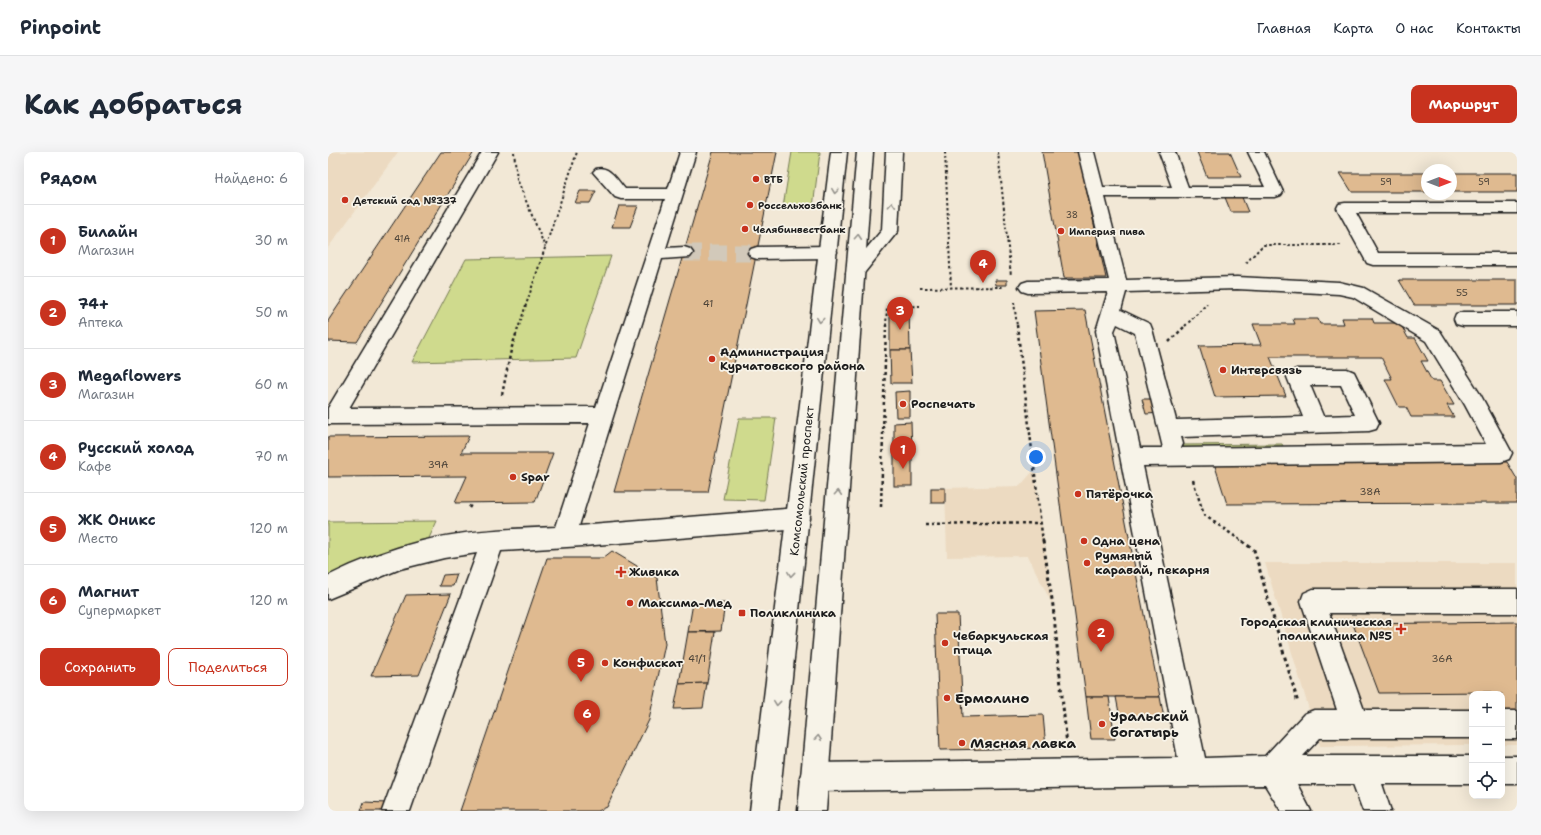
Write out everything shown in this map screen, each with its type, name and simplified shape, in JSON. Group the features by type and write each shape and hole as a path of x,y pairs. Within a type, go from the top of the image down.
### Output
{"main road":[{"path":"331,416 490,152"},
{"path":"564,537 688,152"},
{"name":"Комсомольский проспект","path":"764,811 839,152"},
{"path":"812,811 865,152"},
{"path":"855,273 890,231 894,152"},
{"path":"1086,152 1119,286 1105,331 1184,712 1194,772"},
{"path":"1167,152 1182,192"},
{"path":"1096,192 1276,192 1256,152"},
{"path":"601,172 621,194 674,194"},
{"path":"1517,208 1345,208 1373,259 1517,259"},
{"path":"757,253 828,252"},
{"path":"655,254 684,253"},
{"path":"1021,291 1119,286 1237,283 1339,288 1358,292 1433,336 1473,400 1501,453 1131,457"},
{"path":"1111,313 1144,329 1168,429 1180,456"},
{"path":"1463,319 1517,319"},
{"path":"331,416 603,415"},
{"path":"1168,429 1316,424"},
{"path":"328,588 374,568 423,551 493,540 564,537 798,518"},
{"path":"396,811 493,540"},
{"path":"1355,724 1313,601 1517,600"},
{"path":"1272,769 1314,724 1469,724"},
{"path":"1505,724 1517,725"},
{"path":"814,777 1194,772 1272,769 1363,771 1469,770"},
{"path":"1272,769 1297,811"},
{"path":"1505,770 1517,770"},
{"path":"1363,771 1377,811"}],"path":[{"path":"514,152 517,179 545,247"},
{"path":"498,415 511,350 577,152"},
{"path":"946,152 952,288"},
{"path":"998,152 1012,279"},
{"path":"920,288 1005,287"},
{"path":"1021,291 1040,523 1053,606 1070,773"},
{"path":"881,507 886,307 920,306"},
{"path":"1180,456 1204,515 1254,550 1306,733"},
{"path":"469,508 472,502"},
{"path":"925,525 1040,523"}],"shaded area":[{"name":"Детский сад №337","path":"328,152 398,152 328,248"},
{"path":"1034,470 1053,606 1028,556 947,557 945,488 1020,486"},
{"name":"Городская клиническая поликлиника №5","path":"1265,563 1517,563 1517,745 1505,745 1505,691 1469,691 1469,745 1320,746"}],"green space":[{"path":"792,152 820,152 813,207 783,207"},
{"path":"611,256 576,358 412,362 466,259"},
{"path":"739,418 776,418 764,500 723,499"},
{"path":"1282,444 1287,454 1181,455 1178,445"},
{"path":"437,521 423,551 328,588 328,522"}],"building":[{"path":"441,152 474,152 357,342 328,341 328,321"},
{"path":"713,152 777,152 708,492 614,492"},
{"path":"1042,152 1078,152 1106,278 1064,278"},
{"path":"1197,152 1230,152 1241,177 1207,177"},
{"path":"1340,173 1421,173 1421,192 1352,192"},
{"path":"1457,173 1517,173 1517,192 1457,192"},
{"path":"580,191 596,191 590,203 575,203"},
{"path":"1224,195 1241,195 1248,212 1231,212"},
{"path":"619,206 638,206 630,227 612,227"},
{"path":"995,280 1007,280 1007,285 996,285"},
{"path":"1399,280 1517,280 1517,305 1414,305"},
{"path":"890,310 909,310 910,350 890,350"},
{"path":"1085,310 1160,697 1086,697 1034,311"},
{"path":"1342,318 1372,318 1374,323 1400,323 1408,338 1415,338 1428,361 1421,361 1432,381 1440,381 1454,405 1447,405 1454,417 1411,417 1406,407 1399,407 1385,379 1392,379 1381,357 1270,357 1286,396 1215,397 1199,346 1261,345 1253,324 1295,324 1293,319 1318,319 1320,324 1344,324"},
{"path":"890,350 910,350 912,383 891,383"},
{"name":"Роспечать","path":"910,391 910,417 896,417 895,392"},
{"path":"1142,399 1158,399 1162,413 1146,414"},
{"path":"911,422 912,453 894,453 894,423"},
{"path":"469,436 461,453 553,453 535,502 455,503 467,476 328,477 328,437"},
{"path":"894,453 912,453 912,486 894,486"},
{"path":"1507,462 1517,479 1517,503 1227,504 1214,463"},
{"path":"931,488 945,488 945,503 931,503"},
{"path":"612,551 657,578 665,644 649,720 607,807 598,811 460,811 547,558 603,558"},
{"path":"457,574 453,586 439,586 443,575"},
{"path":"451,594 419,675 371,676 406,595"},
{"path":"693,603 725,603 721,631 688,632"},
{"path":"935,614 958,614 963,717 1043,715 1046,748 940,750"},
{"path":"1517,622 1517,713 1505,713 1505,691 1379,693 1353,624"},
{"path":"688,632 715,632 707,683 679,684"},
{"path":"707,683 703,708 674,709 679,684"},
{"path":"1086,697 1109,697 1115,739 1091,739"},
{"path":"1116,697 1160,697 1164,718 1120,718"},
{"path":"364,802 387,803 383,811 361,811"}],"tunnel":[{"path":"684,253 757,253"}],"place":[{"name":"ВТБ","path":"756,179"},
{"name":"Детский сад №337","path":"345,200"},
{"name":"Россельхозбанк","path":"750,205"},
{"name":"Челябинвестбанк","path":"745,229"},
{"name":"Империя пива","path":"1061,231"},
{"name":"Русский холод","path":"983,283"},
{"name":"Megaflowers","path":"900,330"},
{"name":"Администрация Курчатовского района","path":"712,359"},
{"name":"Интерсвязь","path":"1223,370"},
{"name":"Роспечать","path":"903,404"},
{"name":"Билайн","path":"903,469"},
{"name":"Spar","path":"513,477"},
{"name":"Пятёрочка","path":"1078,494"},
{"name":"Одна цена","path":"1084,541"},
{"name":"Румяный каравай, пекарня","path":"1087,563"},
{"name":"Живика","path":"621,572"},
{"name":"Максима-Мед","path":"630,603"},
{"name":"Поликлиника","path":"742,613"},
{"name":"Городская клиническая поликлиника №5","path":"1401,629"},
{"name":"Чебаркульская птица","path":"945,643"},
{"name":"74+","path":"1101,652"},
{"name":"Конфискат","path":"605,663"},
{"name":"ЖК Оникс","path":"581,682"},
{"name":"Ермолино","path":"947,698"},
{"name":"Уральский богатырь","path":"1102,724"},
{"name":"Магнит","path":"587,733"},
{"name":"Мясная лавка","path":"962,743"}]}
